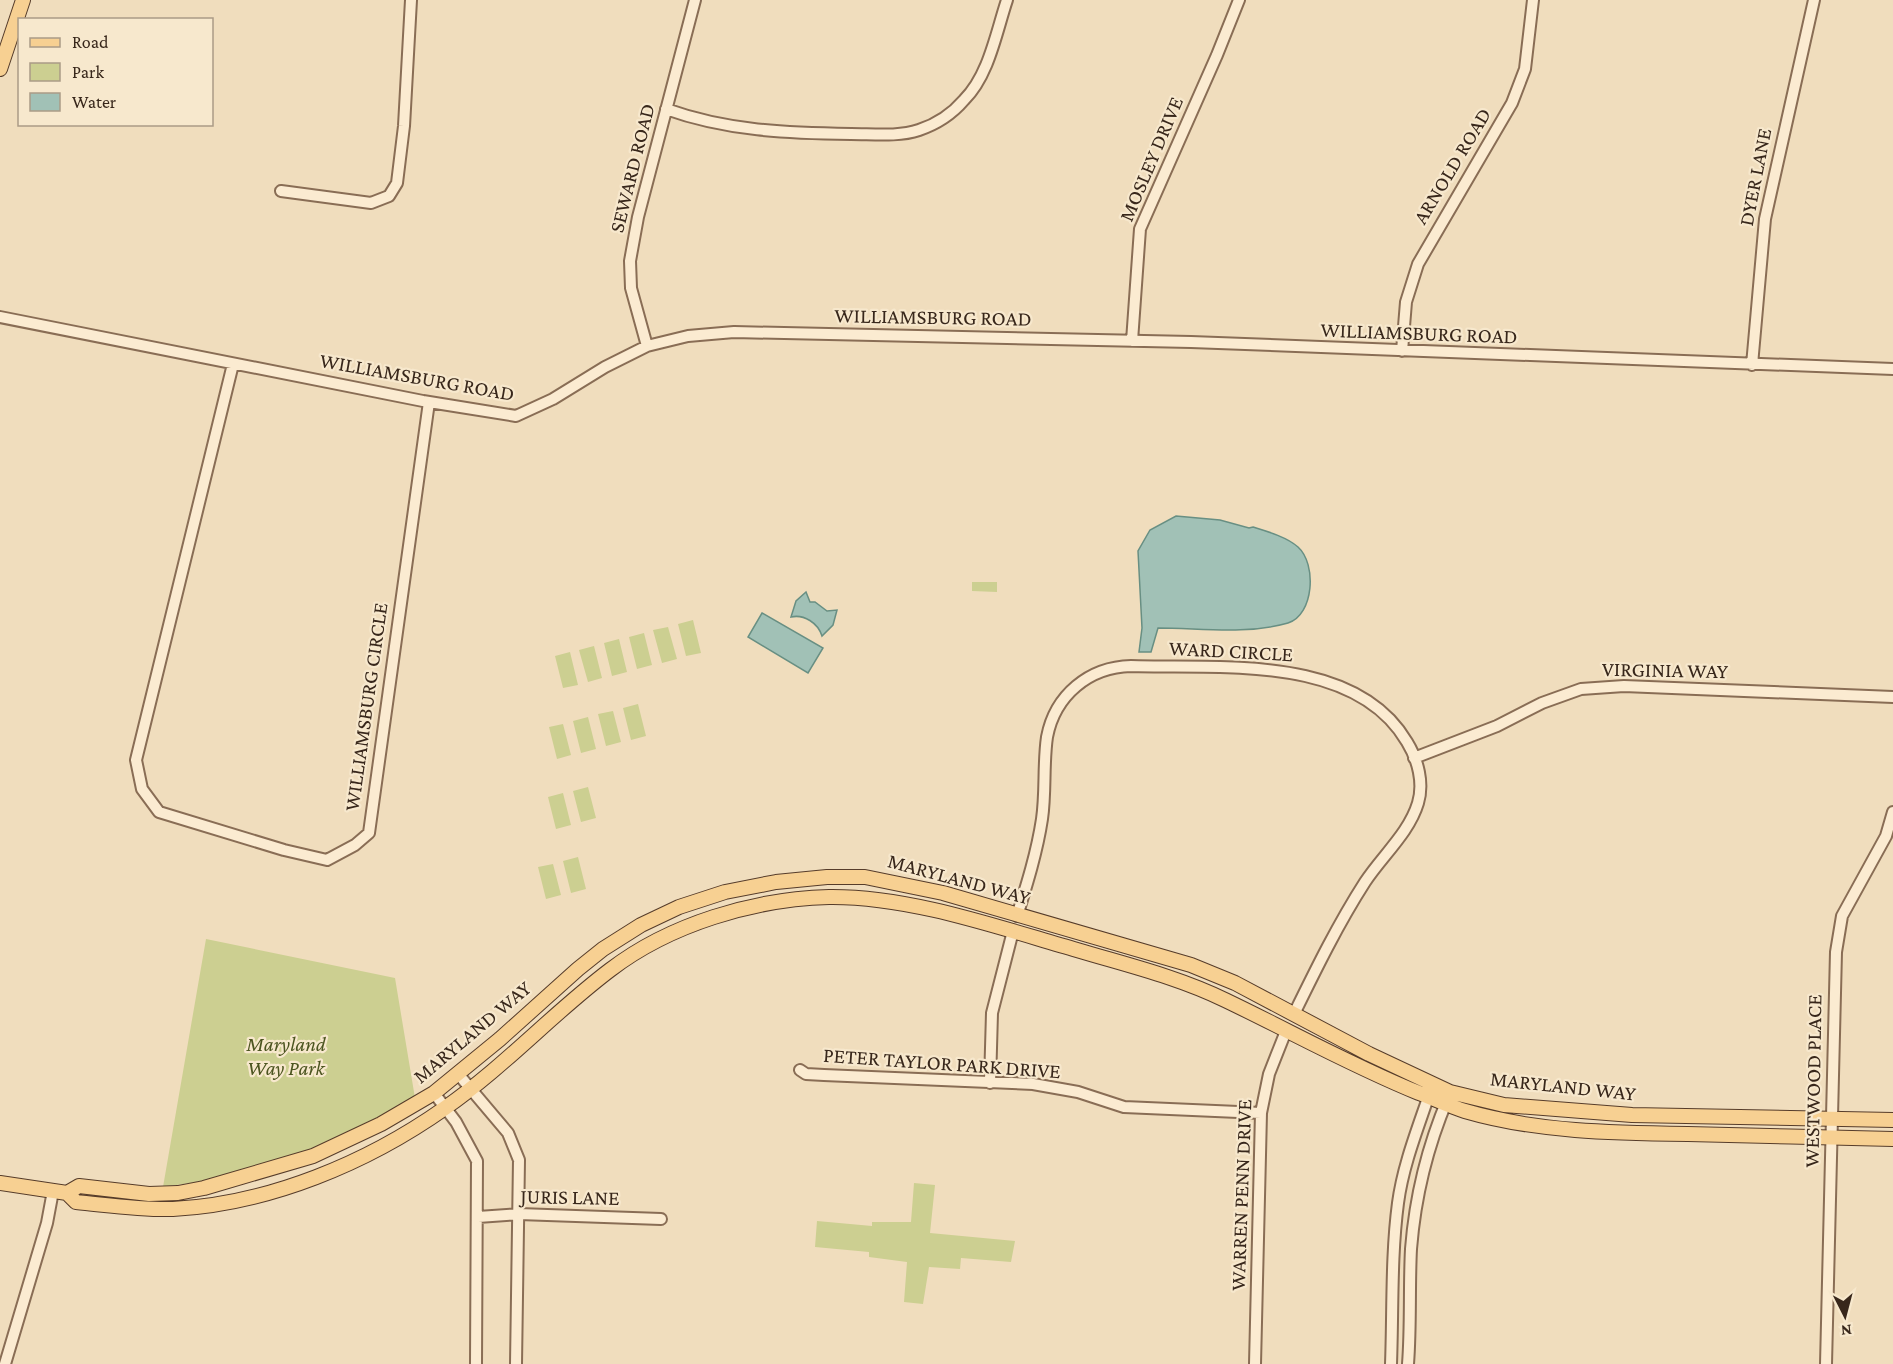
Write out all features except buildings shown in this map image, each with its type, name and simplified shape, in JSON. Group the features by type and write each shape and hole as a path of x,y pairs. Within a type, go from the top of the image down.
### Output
{"main road":[{"path":"0,69 23,0"},
{"path":"863,898 865,877"},
{"name":"MARYLAND WAY","path":"60,1192 79,1186 149,1194 178,1194 313,1156 381,1124 434,1093 459,1075 589,960 641,925 667,912 708,897 759,885 810,878 865,877 943,893 1191,965 1235,983 1369,1054 1431,1090 1502,1120 1566,1130 1893,1139"},
{"name":"MARYLAND WAY","path":"0,1183 60,1192 76,1203 177,1209 246,1199 318,1176 389,1144 446,1108 601,977 652,944 699,922 762,904 826,897 863,898 935,911 1176,980 1223,999 1372,1074 1431,1090"},
{"path":"667,912 675,933"},
{"path":"1013,932 1017,916"},
{"path":"589,960 601,977"},
{"path":"1286,1031 1294,1014"},
{"name":"MARYLAND WAY","path":"1448,1098 1567,1112 1893,1120"},
{"path":"1664,1134 1680,1115"},
{"path":"240,1178 246,1199"}],"street":[{"path":"281,191 371,203 389,196 397,183 404,126 411,0"},
{"name":"SEWARD ROAD","path":"647,346 631,288 630,261 638,217 695,0"},
{"path":"666,109 714,123 769,132 890,135 919,130 943,119 970,94 982,73 1007,0"},
{"name":"MOSLEY DRIVE","path":"1132,341 1140,230 1239,0"},
{"name":"ARNOLD ROAD","path":"1402,351 1406,302 1418,264 1512,103 1525,69 1533,0"},
{"name":"DYER LANE","path":"1752,365 1765,219 1814,0"},
{"name":"WILLIAMSBURG ROAD","path":"0,317 429,402 516,416 553,399 605,367 647,346 688,336 734,332 1132,341 1893,369"},
{"name":"WILLIAMSBURG CIRCLE","path":"233,364 136,760 142,789 159,812 284,850 327,860 355,845 369,832 429,402"},
{"name":"WARD CIRCLE","path":"1017,916 1042,821 1050,726 1058,708 1084,679 1121,666 1277,671 1317,678 1350,692 1377,709 1400,731 1414,758 1419,775 1420,791 1410,821 1364,884 1294,1014"},
{"name":"VIRGINIA WAY","path":"1414,758 1497,726 1542,703 1581,689 1623,686 1893,698"},
{"name":"WESTWOOD PLACE","path":"1826,1364 1836,952 1842,916 1886,836 1893,812"},
{"path":"990,1083 992,1013 1013,932"},
{"name":"WARREN PENN DRIVE","path":"1255,1364 1261,1113 1269,1074 1286,1031"},
{"name":"PETER TAYLOR PARK DRIVE","path":"800,1070 806,1074 1033,1084 1078,1092 1124,1107 1261,1113"},
{"path":"459,1075 508,1133 519,1160 516,1364"},
{"path":"1431,1090 1413,1139 1398,1201 1394,1247 1391,1362 1408,1363 1411,1249 1417,1204 1431,1143 1448,1098"},
{"path":"434,1093 446,1108 477,1161 476,1364"},
{"path":"4,1364 44,1234 60,1192"},
{"name":"JURIS LANE","path":"478,1217 519,1214 661,1219"}],"green space":[{"path":"972,582 997,582 997,592 972,591"},
{"path":"693,620 701,653 686,656 678,624"},
{"path":"668,627 677,659 662,663 653,630"},
{"path":"644,633 652,665 637,669 629,637"},
{"path":"619,639 627,672 612,676 604,643"},
{"path":"594,646 602,678 588,682 579,650"},
{"path":"570,652 578,685 563,688 555,656"},
{"path":"638,704 646,736 631,740 623,708"},
{"path":"613,711 621,742 606,746 598,714"},
{"path":"588,717 596,749 581,753 573,721"},
{"path":"563,724 571,755 557,759 549,727"},
{"path":"588,787 596,818 581,822 573,791"},
{"path":"563,793 571,825 556,829 548,797"},
{"path":"578,857 586,889 571,893 563,861"},
{"path":"553,864 561,895 546,899 538,867"},
{"name":"Maryland Way Park","path":"206,939 395,978 415,1098 343,1142 258,1173 163,1187"},
{"path":"914,1183 935,1185 930,1233 1015,1241 1011,1262 961,1258 960,1269 929,1267 923,1304 904,1302 907,1262 869,1257 869,1252 815,1247 817,1221 872,1226 872,1222 911,1222"}],"water":[{"path":"1176,516 1220,520 1249,528 1253,527 1288,540 1298,547 1308,565 1310,588 1308,600 1297,618 1288,623 1256,629 1158,628 1151,652 1139,652 1142,628 1138,551 1150,530"},
{"path":"806,592 810,602 815,602 827,611 837,610 833,625 822,636 810,620 791,617 796,601"},
{"path":"762,613 823,648 808,673 748,637"}]}
